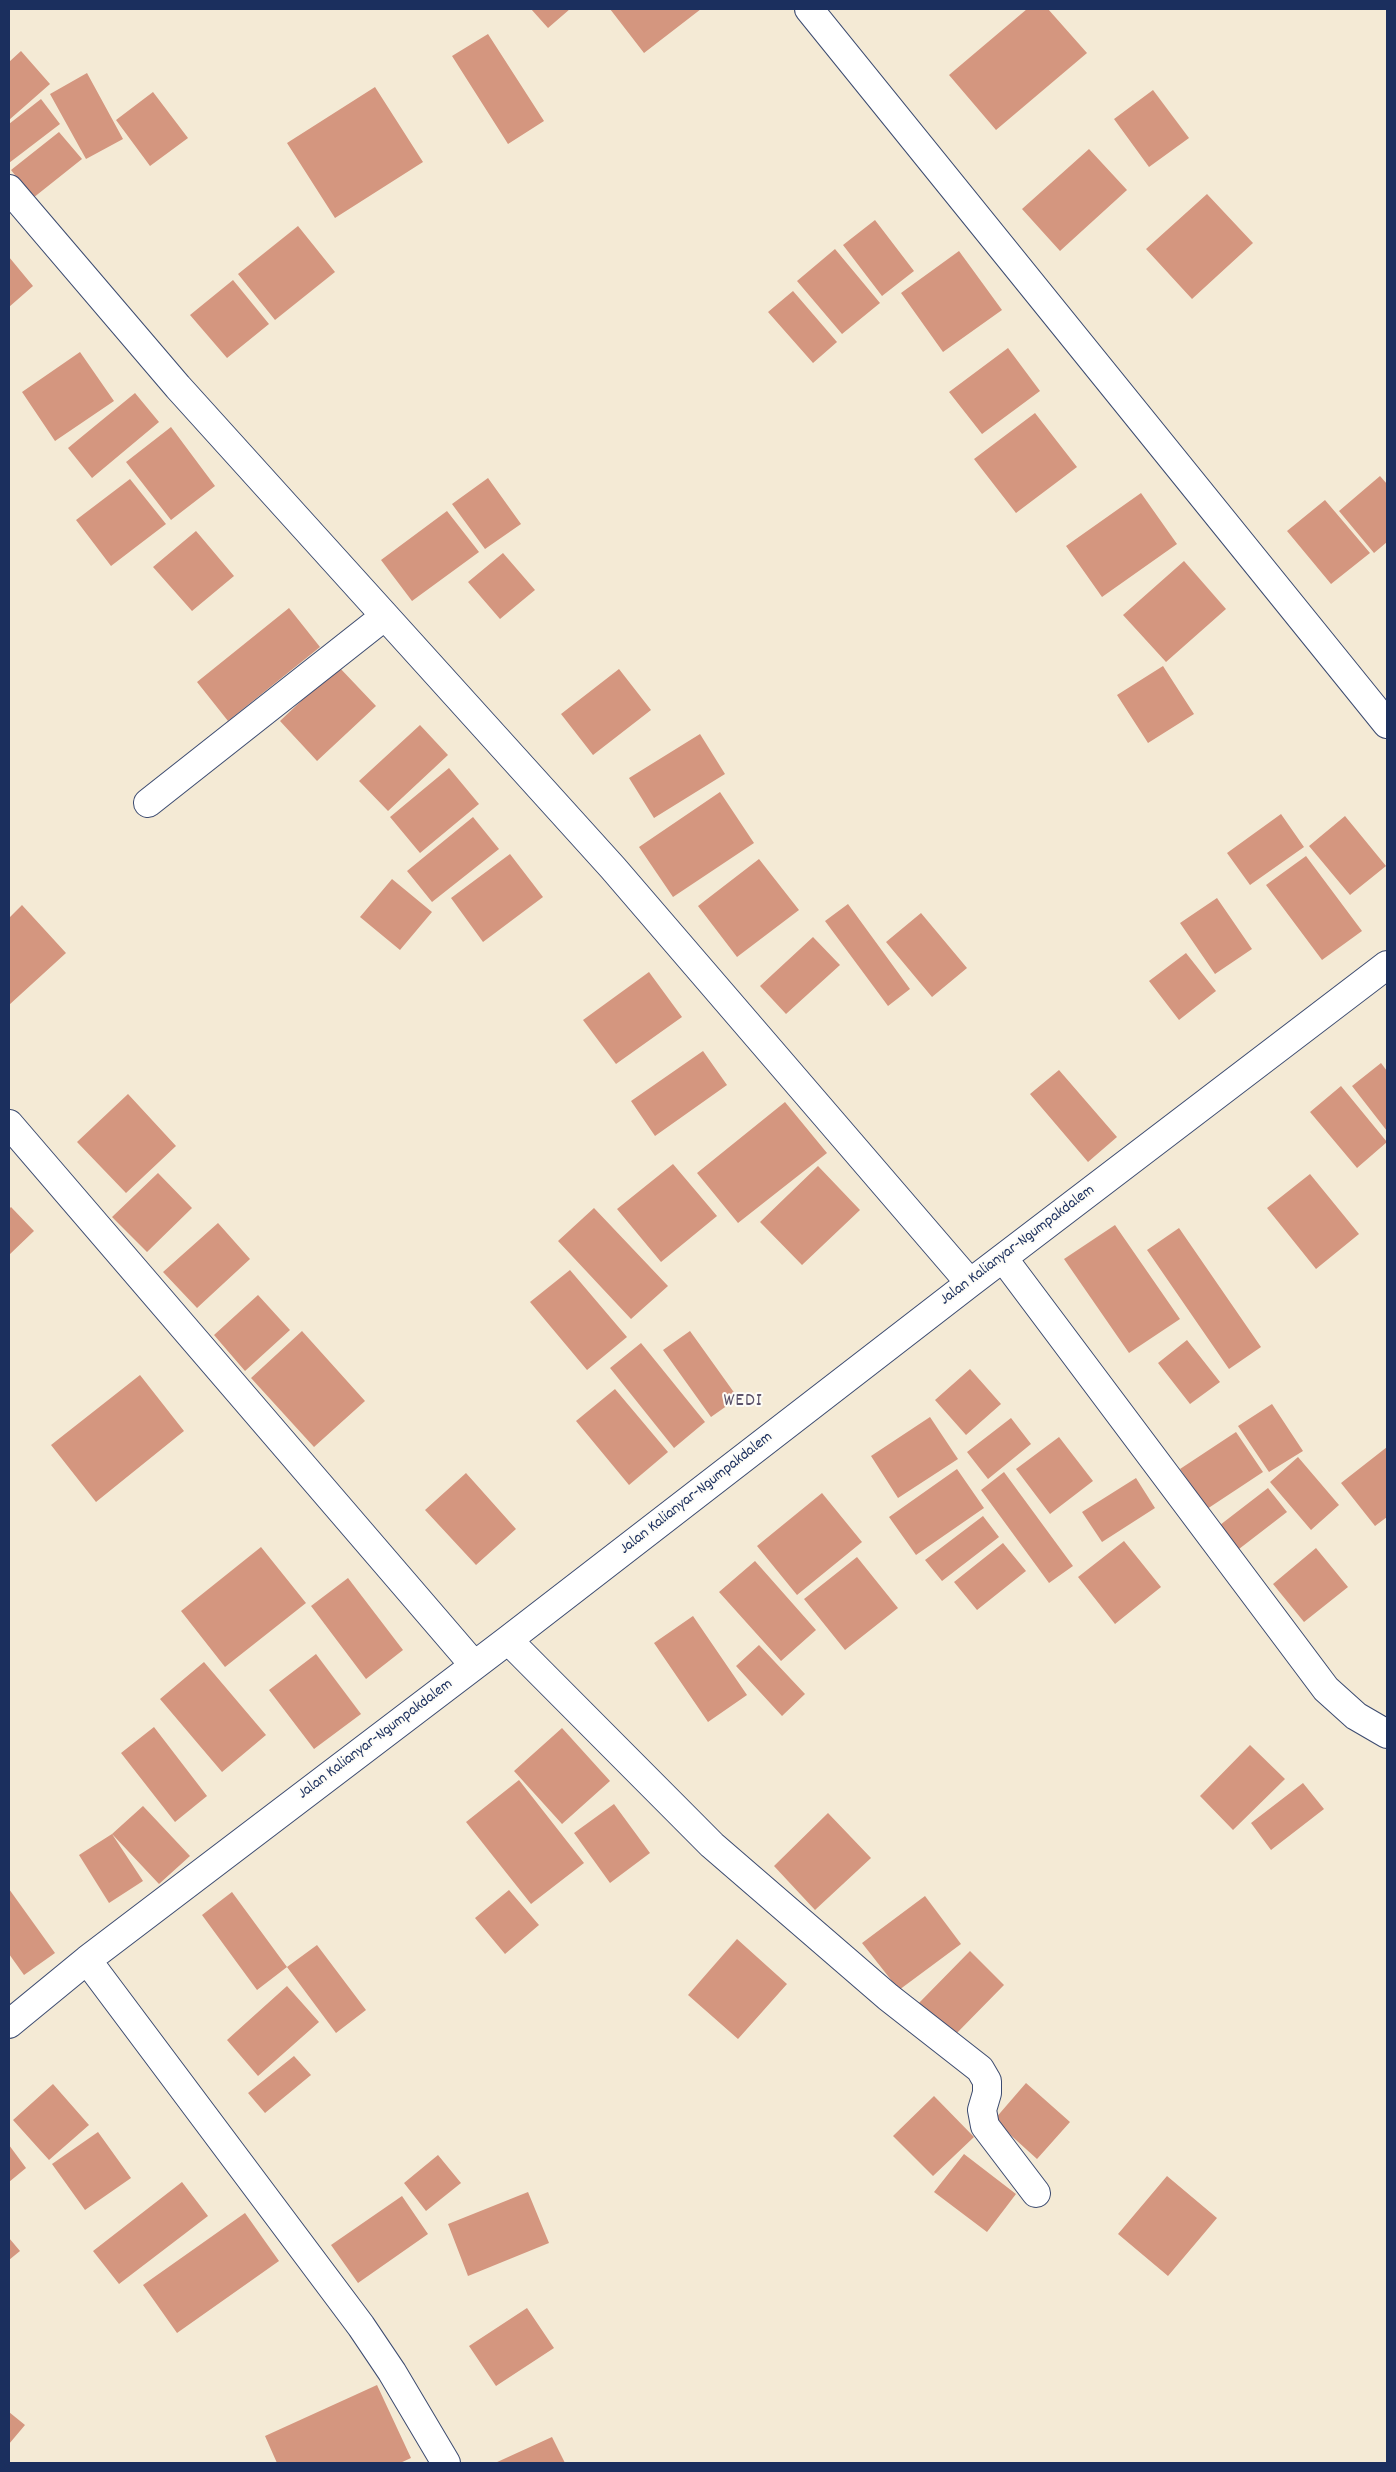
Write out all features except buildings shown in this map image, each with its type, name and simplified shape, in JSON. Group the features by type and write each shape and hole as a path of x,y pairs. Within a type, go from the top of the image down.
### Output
{"street":[{"path":"809,9 1387,724"},
{"path":"9,189 178,387 613,868 970,1283"},
{"path":"148,803 385,616"},
{"name":"Jalan Kalianyar-Ngumpakdalem","path":"9,2024 87,1960 508,1640 970,1283 1387,965"},
{"path":"9,1124 474,1665"},
{"path":"1003,1258 1326,1690 1356,1716 1387,1734"},
{"path":"508,1640 712,1845 888,1997 980,2069 987,2081 987,2093 982,2110 984,2126 1036,2193"},
{"path":"87,1960 361,2326 397,2380 446,2463"}],"district":[{"name":"WEDI","path":"743,1402"}]}
